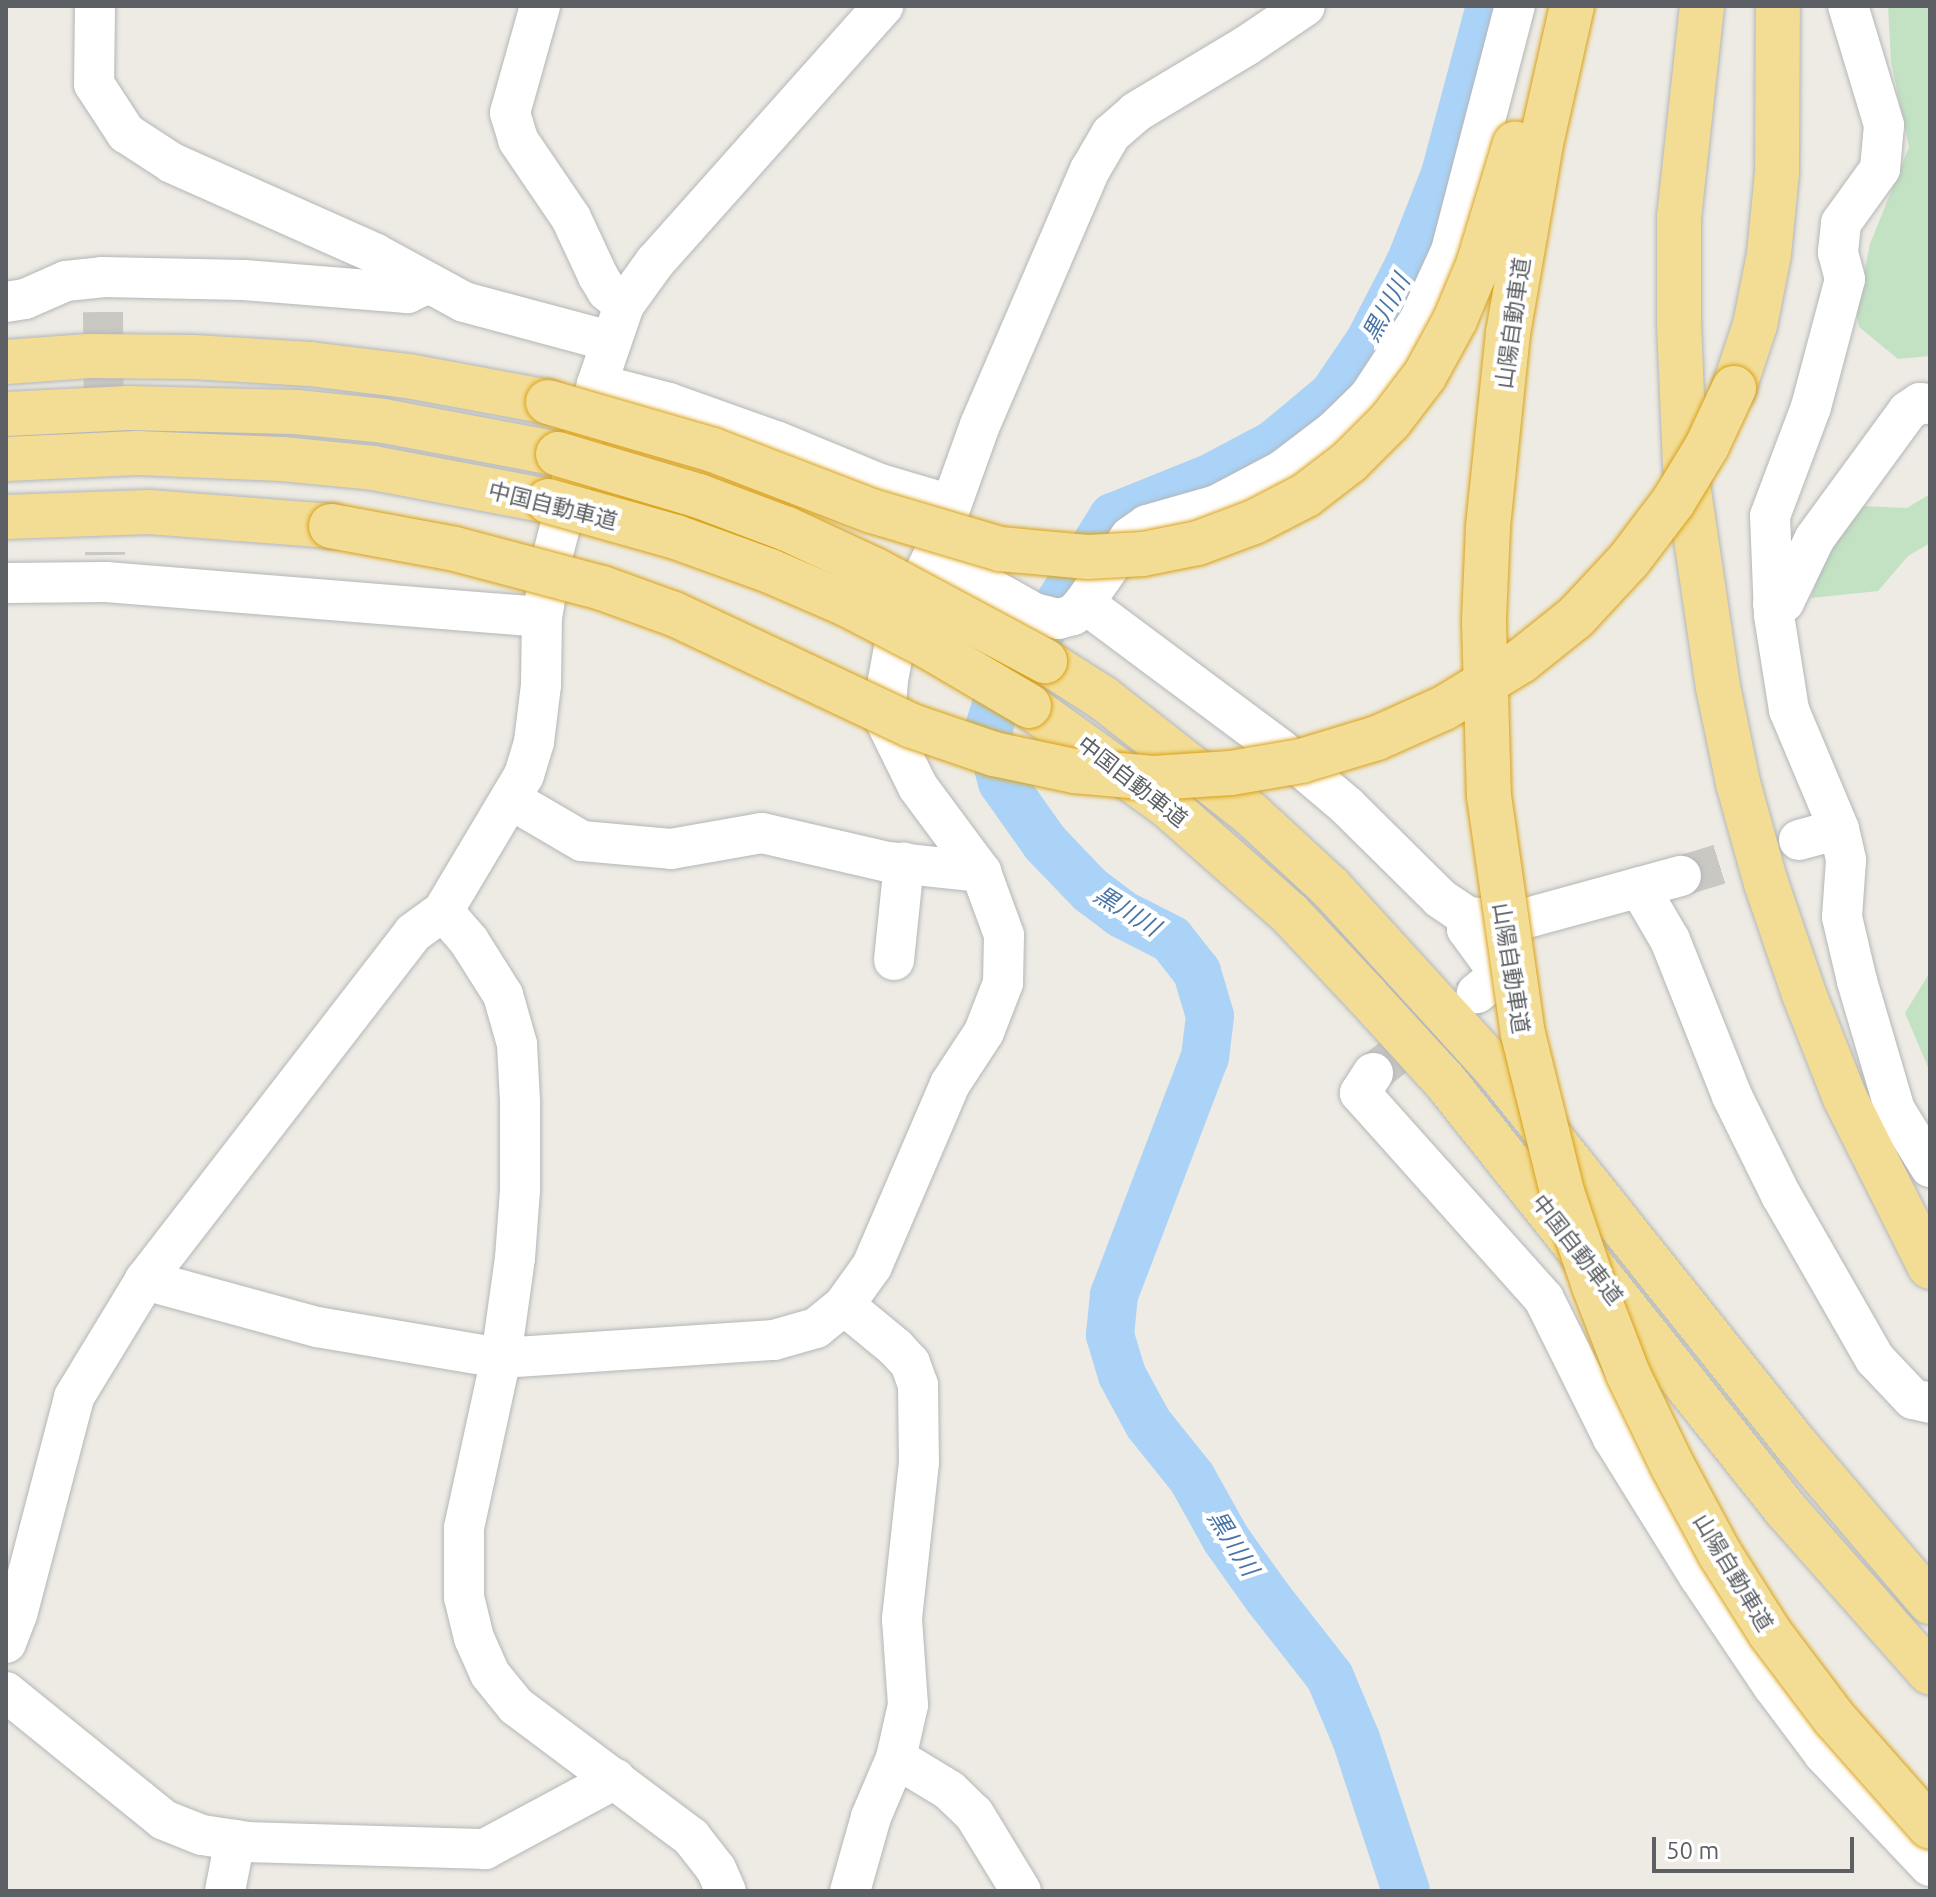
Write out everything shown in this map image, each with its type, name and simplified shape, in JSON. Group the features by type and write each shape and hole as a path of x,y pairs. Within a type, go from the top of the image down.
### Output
{"highway":[{"path":"6,362 104,356 310,364 408,376 548,402 713,450 872,511 1000,549 1088,557 1143,554 1198,543 1254,522 1306,495 1349,462 1390,421 1425,375 1455,320 1478,265 1500,200 1544,23 1553,6"},
{"name":"山陽自動車道","path":"1572,6 1541,144 1508,333 1488,528 1484,621 1489,796 1523,1034 1562,1192 1594,1286 1628,1374 1672,1465 1720,1554 1770,1633 1834,1718 1930,1827"},
{"path":"1702,6 1679,218 1679,323 1685,464 1718,687 1742,797 1766,883 1804,994 1845,1098 1930,1267"},
{"path":"6,517 149,512 331,526 455,549 602,588 674,614 912,726 994,754 1074,771 1153,778 1231,773 1301,761 1377,738 1444,708 1521,661 1576,617 1629,560 1673,502 1707,446 1734,388 1755,325 1769,254 1777,173 1778,6"},
{"path":"6,414 128,408 296,412 384,421 558,454 699,496 787,529 875,570 1045,661 1103,698 1251,814 1331,888 1500,1074 1798,1447 1930,1602"},
{"name":"中国自動車道","path":"6,459 137,453 282,459 373,468 548,501 676,537 782,576 929,647 1029,706 1168,806 1290,914 1355,983 1444,1080 1786,1510 1930,1673"}],"street":[{"path":"95,6 94,84 126,133 172,163 376,254 464,302 617,323"},
{"path":"540,6 510,113 518,140 571,218 607,291 617,323"},
{"path":"6,1643 17,1615 74,1397 145,1280 413,933 443,911 524,775 534,742 541,685 542,617 553,554 597,384 617,323 655,262 883,6"},
{"path":"145,1280 317,1327 501,1358 774,1340 816,1328 844,1305 872,1266 950,1084 984,1032 1003,983 1004,935 981,872 918,787 885,720 888,680 898,626 933,556 980,425 1090,170 1111,134 1136,112 1246,46 1305,6"},
{"path":"933,556 1034,613 1058,619 1073,615 1130,537 1147,525 1217,505 1283,470 1334,431 1369,397 1419,321 1451,251 1515,6"},
{"path":"1848,6 1884,125 1880,169 1841,223 1838,252 1845,279 1811,407 1770,516 1773,604 1789,710 1839,829 1846,860 1842,917 1857,981 1895,1110 1930,1167"},
{"path":"6,302 25,299 66,281 102,294 244,280 407,293 429,283"},
{"path":"597,384 682,408 880,484 951,505"},
{"path":"1773,604 1784,602 1815,538 1908,411 1920,403 1930,404"},
{"path":"6,583 106,568 542,617"},
{"path":"1084,603 1281,750 1347,806 1441,899 1468,917 1516,921 1681,876"},
{"path":"510,799 582,841 671,849 762,833 904,863 981,872"},
{"path":"1799,840 1839,829"},
{"path":"894,960 904,863"},
{"path":"1639,887 1670,940 1732,1096 1781,1195 1875,1359 1913,1399 1930,1403"},
{"path":"443,911 469,941 503,995 517,1044 520,1190 501,1358 464,1528 464,1597 474,1638 490,1674 516,1706 691,1837 716,1869 726,1891"},
{"path":"1468,917 1467,929 1494,966 1493,980 1477,993"},
{"path":"1373,1073 1360,1093 1544,1299 1613,1438 1699,1576 1773,1686 1824,1754 1930,1866"},
{"path":"844,1305 910,1363 918,1385 919,1462 902,1619 908,1705 896,1758 871,1817 850,1891"},
{"path":"6,1692 164,1820 202,1835 235,1840 485,1849 615,1779"},
{"path":"896,1758 949,1790 974,1814 1021,1891"},
{"path":"225,1891 235,1840"}],"green space":[{"path":"1888,6 1930,6 1930,356 1898,359 1859,327 1856,311 1870,244 1909,147 1891,61"},
{"path":"1930,494 1930,543 1908,556 1878,591 1811,598 1831,540 1862,506 1907,508"},
{"path":"1930,972 1930,1072 1905,1013"}],"waterway":[{"name":"黒川川","path":"1406,1891 1356,1739 1330,1677 1268,1598 1226,1539 1192,1478 1148,1423 1122,1375 1110,1335 1114,1295 1205,1057 1210,1016 1197,972 1171,939 1122,914 1091,891 1045,843 1002,782 988,731 996,704 1113,517 1212,477 1274,444 1333,395 1369,342 1410,263 1445,174 1490,6"}],"tunnel":[{"path":"103,312 105,555"},
{"path":"1681,876 1799,840"},
{"path":"1373,1073 1474,995"}]}
